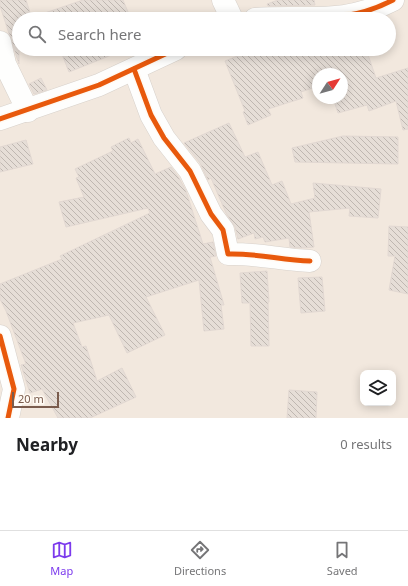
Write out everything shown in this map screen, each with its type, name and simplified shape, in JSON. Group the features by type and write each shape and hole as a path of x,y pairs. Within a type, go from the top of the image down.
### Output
{"street":[{"path":"223,0 229,12"},
{"path":"362,12 393,0"},
{"path":"0,42 5,64 28,111"},
{"path":"0,119 28,111 99,85 161,56"},
{"path":"134,69 151,114 161,132 190,171 211,214 223,230 228,254 252,254 276,259 310,262"},
{"path":"0,336 14,388 8,418"}],"shaded area":[{"path":"0,0 408,0 408,418 0,418"}],"building":[{"path":"0,0 26,0 30,12 12,12 12,43 0,6"},
{"path":"83,0 123,0 128,12 48,12"},
{"path":"278,0 314,0 315,5 268,6 267,4"},
{"path":"16,56 19,56 19,64"},
{"path":"63,56 109,56 69,72"},
{"path":"238,56 368,56 376,78 408,68 408,129 403,130 396,101 369,111 367,105 338,113 335,104 348,104 348,68 312,68 312,88 301,92 303,98 268,109 271,115 248,125 243,112 245,111 225,61"},
{"path":"41,78 47,90 34,94 29,84"},
{"path":"229,123 245,157 258,152 272,185 282,181 291,204 315,198 313,183 381,189 378,218 349,216 350,208 309,212 314,247 290,247 289,238 265,242 263,237 255,239 254,233 238,239 235,227 226,213 211,178 208,180 200,163 184,143"},
{"path":"343,136 398,137 398,164 295,162 292,148"},
{"path":"129,138 131,143 138,139 155,174 171,167 186,191 203,244 213,242 216,256 210,257 224,305 221,305 224,329 204,331 199,280 146,297 165,335 127,353 109,315 73,323 82,347 86,346 97,381 122,368 136,397 90,418 58,418 42,389 30,393 21,365 26,364 0,299 0,284 62,259 60,256 150,213 148,208 66,227 59,202 84,197 76,178 79,177 75,169 113,151 111,147"},
{"path":"26,140 33,164 0,172 0,147"},
{"path":"389,226 408,227 408,294 389,290 395,256 388,256"},
{"path":"267,271 269,346 251,346 250,303 242,303 240,273"},
{"path":"322,277 325,311 301,313 298,278"},
{"path":"289,390 317,392 316,418 287,418"}],"cycle path":[{"path":"361,12 393,0"},
{"path":"0,119 99,85 161,56"},
{"path":"134,69 151,115 164,138 190,171 211,214 223,230 228,254 310,261"},
{"path":"0,336 14,389 8,418"}]}
